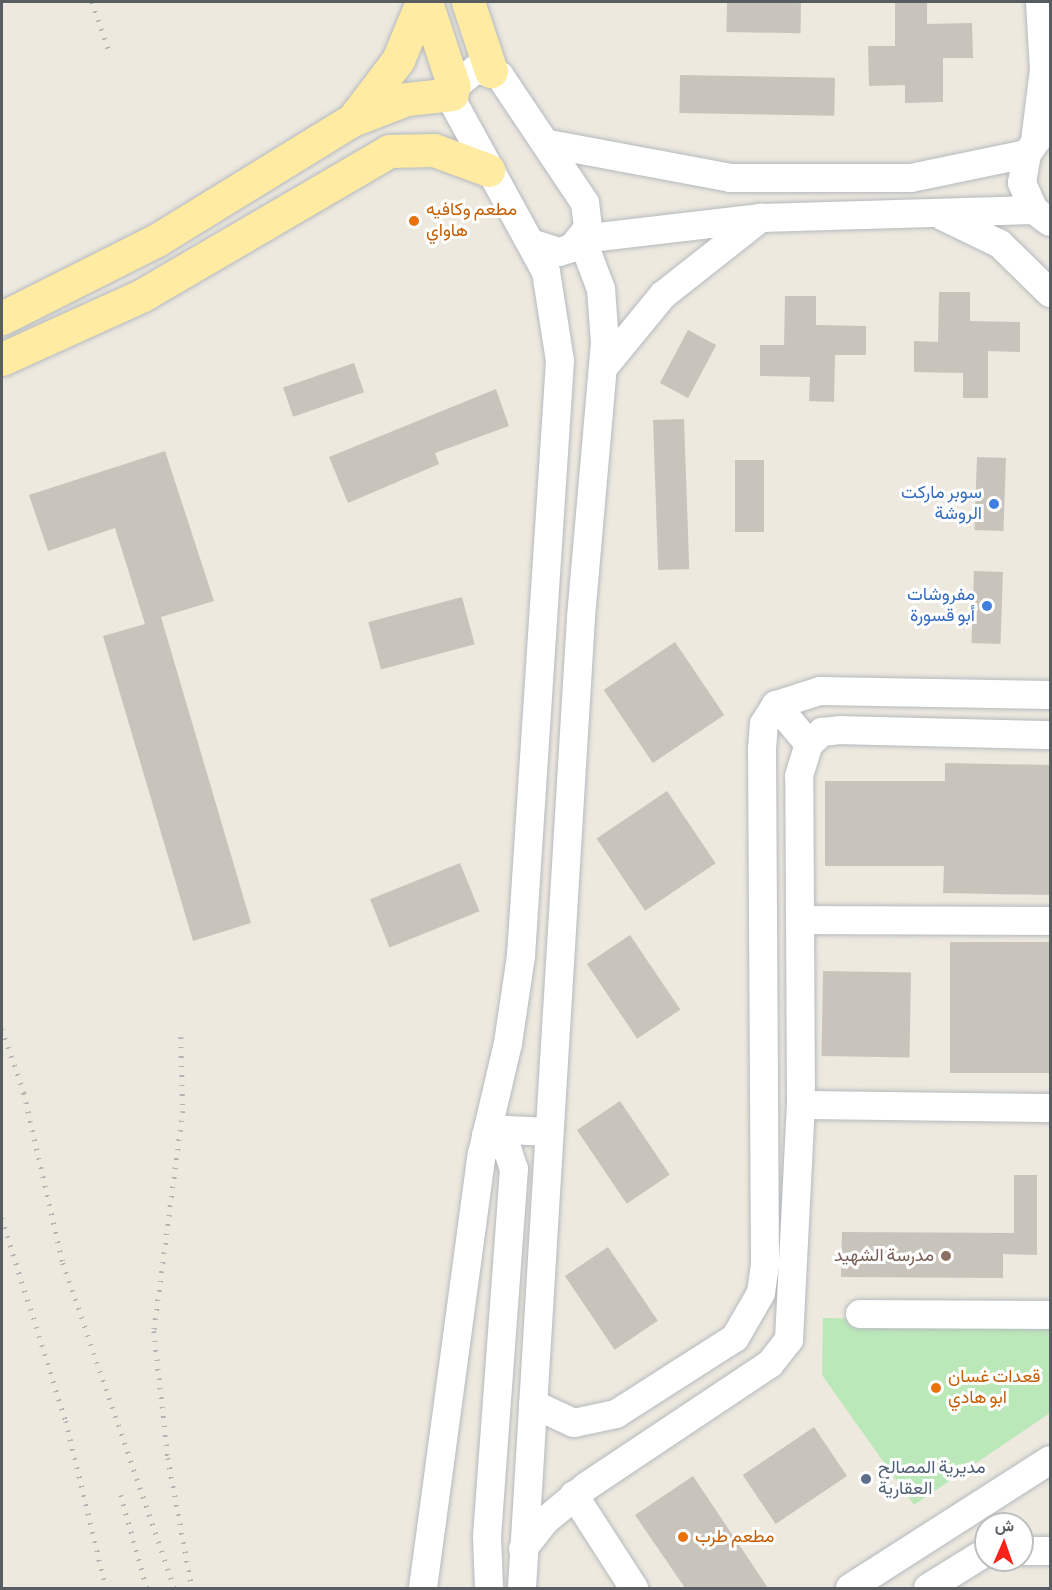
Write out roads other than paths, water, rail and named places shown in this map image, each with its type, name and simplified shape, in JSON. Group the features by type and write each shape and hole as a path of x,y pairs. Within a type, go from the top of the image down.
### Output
{"main road":[{"path":"3,318 157,240 352,120 407,99 453,90 424,2"},
{"path":"352,120 398,60 424,2"},
{"path":"468,2 491,70"},
{"path":"11,355 151,290 389,152 434,150 488,170"}],"street":[{"path":"1040,2 1044,69 1038,142 1022,183 1045,222"},
{"path":"423,1588 487,1132 521,956 560,361 554,301 534,244 488,170 453,90 476,69 491,70 549,144 585,203 589,222 582,240 605,316 549,1132 522,1588"},
{"path":"549,144 730,178 911,178 1038,142"},
{"path":"534,244 559,252 582,240 761,218 931,213 1045,222"},
{"path":"931,213 1000,244 1050,293"},
{"path":"602,369 663,295 761,218"},
{"path":"533,1404 574,1423 616,1414 735,1338 761,1293 765,1264 762,750 764,724 776,705 820,691 1050,695"},
{"path":"776,705 809,744"},
{"path":"523,1549 574,1496 770,1364 789,1340 801,1106 799,776 809,744 822,732 840,730 1050,735"},
{"path":"800,920 1050,921"},
{"path":"801,1106 1050,1108"},
{"path":"487,1132 549,1132"},
{"path":"487,1132 508,1151 514,1169 487,1536 489,1588"},
{"path":"860,1314 1050,1315"},
{"path":"850,1588 1050,1460"},
{"path":"574,1496 634,1588"},
{"path":"1034,1551 1050,1551"},
{"path":"928,1588 974,1559"}],"railway":[{"path":"92,2 109,51"},
{"path":"2,1029 24,1093 63,1263 174,1588"},
{"path":"181,1037 183,1111 154,1331 168,1458 192,1588"},
{"path":"2,1218 66,1421 106,1588"},
{"path":"121,1495 147,1588"}],"place":[{"name":"مطعم وكافيه هاواي","path":"414,221"},
{"name":"سوبر ماركت الروشة","path":"994,504"},
{"name":"مفروشات أبو قسورة","path":"987,606"},
{"name":"مدرسة الشهيد","path":"946,1256"},
{"name":"قعدات غسان ابو هادي","path":"936,1388"},
{"name":"مديرية المصالح العقارية","path":"866,1479"},
{"name":"مطعم طرب","path":"683,1537"}]}
